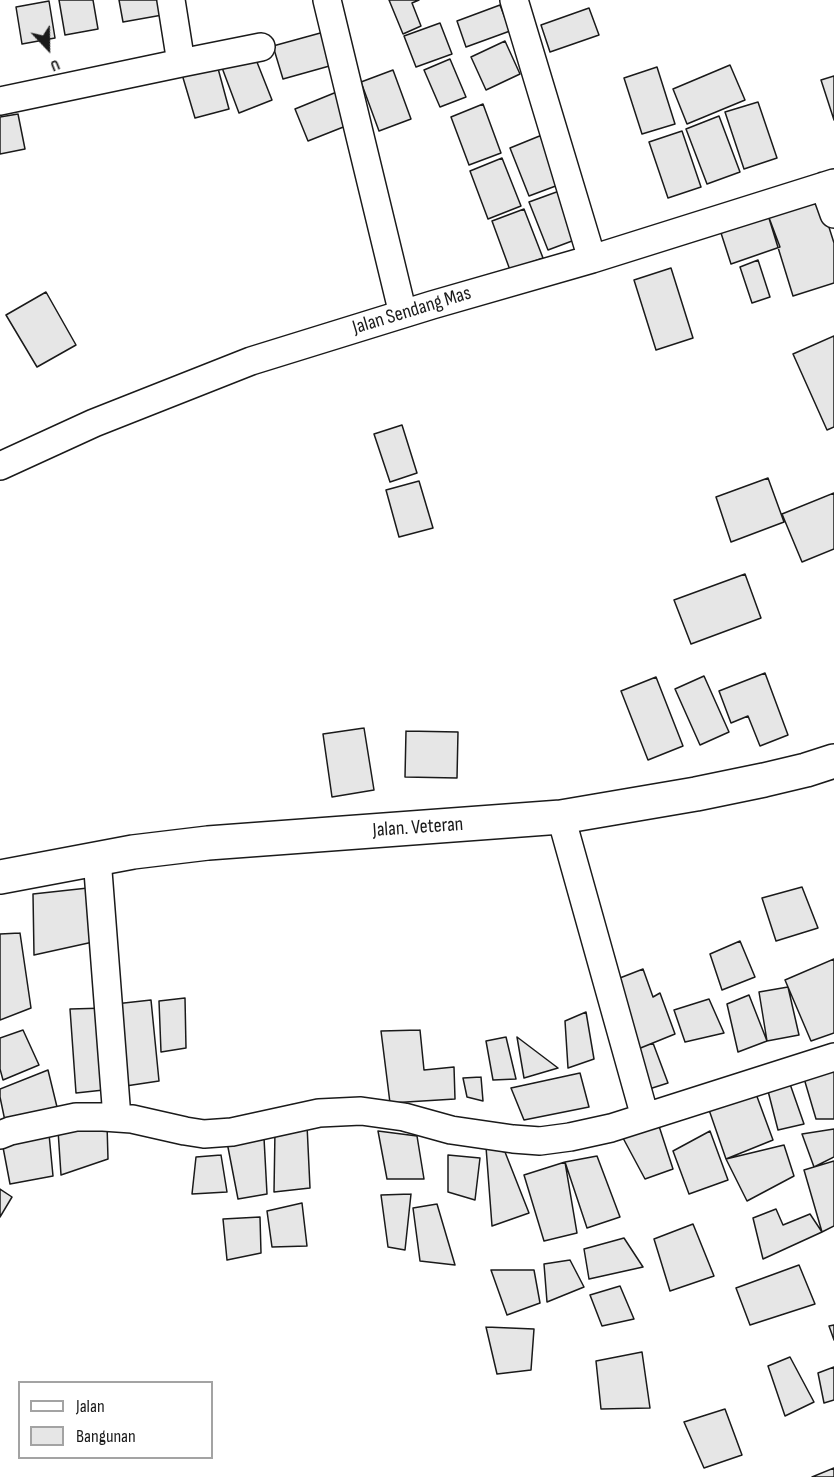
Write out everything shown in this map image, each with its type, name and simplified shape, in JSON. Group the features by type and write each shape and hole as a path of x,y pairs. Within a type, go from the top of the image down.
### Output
{"street":[{"path":"171,0 181,63"},
{"path":"327,0 403,314"},
{"path":"514,0 592,259"},
{"path":"0,101 261,47"},
{"path":"829,184 834,214"},
{"name":"Jalan Sendang Mas","path":"0,466 94,423 251,361 592,259 829,184"},
{"name":"Jalan. Veteran","path":"0,877 97,858 208,843 561,817 741,785 834,761"},
{"path":"561,817 645,1117"},
{"path":"97,858 117,1118"},
{"path":"0,1135 76,1117 132,1119 204,1134 232,1132 319,1113 361,1111 404,1117 451,1130 540,1141 611,1128 834,1057"}],"building":[{"path":"59,0 93,0 98,29 65,35"},
{"path":"119,0 166,0 168,14 123,22"},
{"path":"389,0 419,0 412,3 421,26 403,34"},
{"path":"49,1 55,38 22,44 16,7"},
{"path":"500,5 510,31 466,47 457,21"},
{"path":"589,8 599,35 550,52 541,25"},
{"path":"440,23 452,54 416,67 404,36"},
{"path":"324,32 333,65 283,79 273,46"},
{"path":"505,41 520,74 486,90 471,57"},
{"path":"253,52 272,100 239,113 221,65"},
{"path":"450,59 466,97 440,107 424,70"},
{"path":"216,61 229,109 195,118 181,71"},
{"path":"730,65 745,100 687,124 673,89"},
{"path":"657,67 675,124 642,134 624,78"},
{"path":"393,70 411,119 379,131 361,82"},
{"path":"834,76 834,120 821,80"},
{"path":"344,89 356,122 308,141 295,109"},
{"path":"758,102 777,158 744,169 725,112"},
{"path":"483,104 501,153 469,165 451,117"},
{"path":"18,114 25,149 0,154 0,117"},
{"path":"719,116 740,172 707,184 686,129"},
{"path":"682,131 701,187 668,198 649,142"},
{"path":"542,135 561,184 529,196 510,148"},
{"path":"502,158 521,206 488,219 470,171"},
{"path":"562,190 580,238 548,250 529,202"},
{"path":"820,199 834,243 834,283 793,296 768,215"},
{"path":"524,209 543,258 510,270 492,221"},
{"path":"768,215 780,247 731,264 721,233"},
{"path":"758,260 770,297 752,303 740,267"},
{"path":"671,268 693,338 656,350 634,280"},
{"path":"46,292 76,345 37,367 6,315"},
{"path":"834,336 834,427 827,430 793,354"},
{"path":"402,425 417,473 390,482 374,434"},
{"path":"768,478 784,522 731,542 716,497"},
{"path":"419,481 433,528 399,537 386,490"},
{"path":"834,493 834,549 802,562 782,514"},
{"path":"745,574 761,618 691,644 674,600"},
{"path":"765,673 788,735 760,746 748,716 731,723 719,691"},
{"path":"704,676 729,732 700,745 675,689"},
{"path":"656,677 683,746 648,760 621,691"},
{"path":"364,728 374,790 332,797 323,734"},
{"path":"406,731 458,732 457,778 405,777"},
{"path":"97,887 102,940 34,955 33,894"},
{"path":"802,887 818,928 776,941 762,898"},
{"path":"20,933 31,1008 0,1020 0,934"},
{"path":"740,941 755,977 722,990 710,954"},
{"path":"834,959 834,1033 811,1041 785,980"},
{"path":"643,969 653,997 660,993 675,1034 638,1049 607,983"},
{"path":"788,987 799,1035 767,1041 759,992"},
{"path":"749,995 767,1041 738,1052 727,1004"},
{"path":"185,998 186,1048 161,1052 159,1001"},
{"path":"709,999 724,1033 685,1042 674,1010"},
{"path":"151,1000 159,1081 119,1087 115,1004"},
{"path":"107,1008 113,1089 76,1093 70,1009"},
{"path":"586,1012 594,1059 568,1068 565,1021"},
{"path":"23,1030 39,1065 3,1080 0,1069 0,1038"},
{"path":"420,1030 424,1070 454,1067 455,1099 390,1103 381,1031"},
{"path":"506,1037 516,1079 493,1080 486,1041"},
{"path":"517,1037 558,1068 524,1078"},
{"path":"653,1043 668,1083 646,1090 633,1051"},
{"path":"48,1070 57,1107 5,1121 0,1089"},
{"path":"834,1071 834,1119 816,1119 803,1075"},
{"path":"580,1073 589,1107 524,1120 511,1088"},
{"path":"481,1077 483,1101 467,1097 463,1078"},
{"path":"752,1083 773,1140 726,1159 707,1104"},
{"path":"790,1084 804,1124 778,1130 767,1087"},
{"path":"658,1123 673,1169 645,1179 623,1138"},
{"path":"107,1124 108,1159 61,1175 58,1130"},
{"path":"307,1125 310,1188 274,1192 275,1130"},
{"path":"834,1129 834,1157 814,1167 802,1134"},
{"path":"378,1131 417,1136 424,1179 387,1179"},
{"path":"710,1131 728,1180 689,1194 673,1151"},
{"path":"49,1134 53,1176 10,1184 2,1142"},
{"path":"226,1137 264,1138 267,1194 238,1199"},
{"path":"784,1145 794,1176 747,1201 726,1159"},
{"path":"486,1147 505,1152 529,1213 492,1226"},
{"path":"221,1155 227,1192 192,1194 196,1157"},
{"path":"448,1155 480,1158 475,1200 448,1192"},
{"path":"597,1156 620,1217 587,1228 565,1162"},
{"path":"834,1161 834,1226 822,1232 804,1170"},
{"path":"565,1162 577,1233 544,1241 524,1175"},
{"path":"0,1189 12,1197 0,1217"},
{"path":"411,1194 405,1250 388,1247 381,1195"},
{"path":"302,1203 307,1246 272,1247 267,1211"},
{"path":"437,1204 455,1265 420,1261 413,1208"},
{"path":"776,1209 783,1225 810,1214 822,1232 763,1259 753,1218"},
{"path":"260,1217 261,1253 227,1260 223,1219"},
{"path":"693,1224 714,1276 670,1291 654,1239"},
{"path":"624,1238 643,1267 589,1279 584,1249"},
{"path":"570,1260 584,1287 547,1302 544,1264"},
{"path":"799,1265 815,1304 750,1325 736,1288"},
{"path":"491,1270 534,1270 540,1303 507,1315"},
{"path":"620,1286 634,1319 602,1326 590,1295"},
{"path":"834,1325 834,1340 829,1326"},
{"path":"486,1327 534,1329 531,1370 497,1374"},
{"path":"642,1352 650,1408 601,1409 596,1361"},
{"path":"790,1357 814,1402 785,1416 768,1366"},
{"path":"834,1367 834,1400 824,1403 818,1373"},
{"path":"725,1409 742,1455 704,1468 684,1422"},
{"path":"834,1468 834,1477 812,1477"}]}
